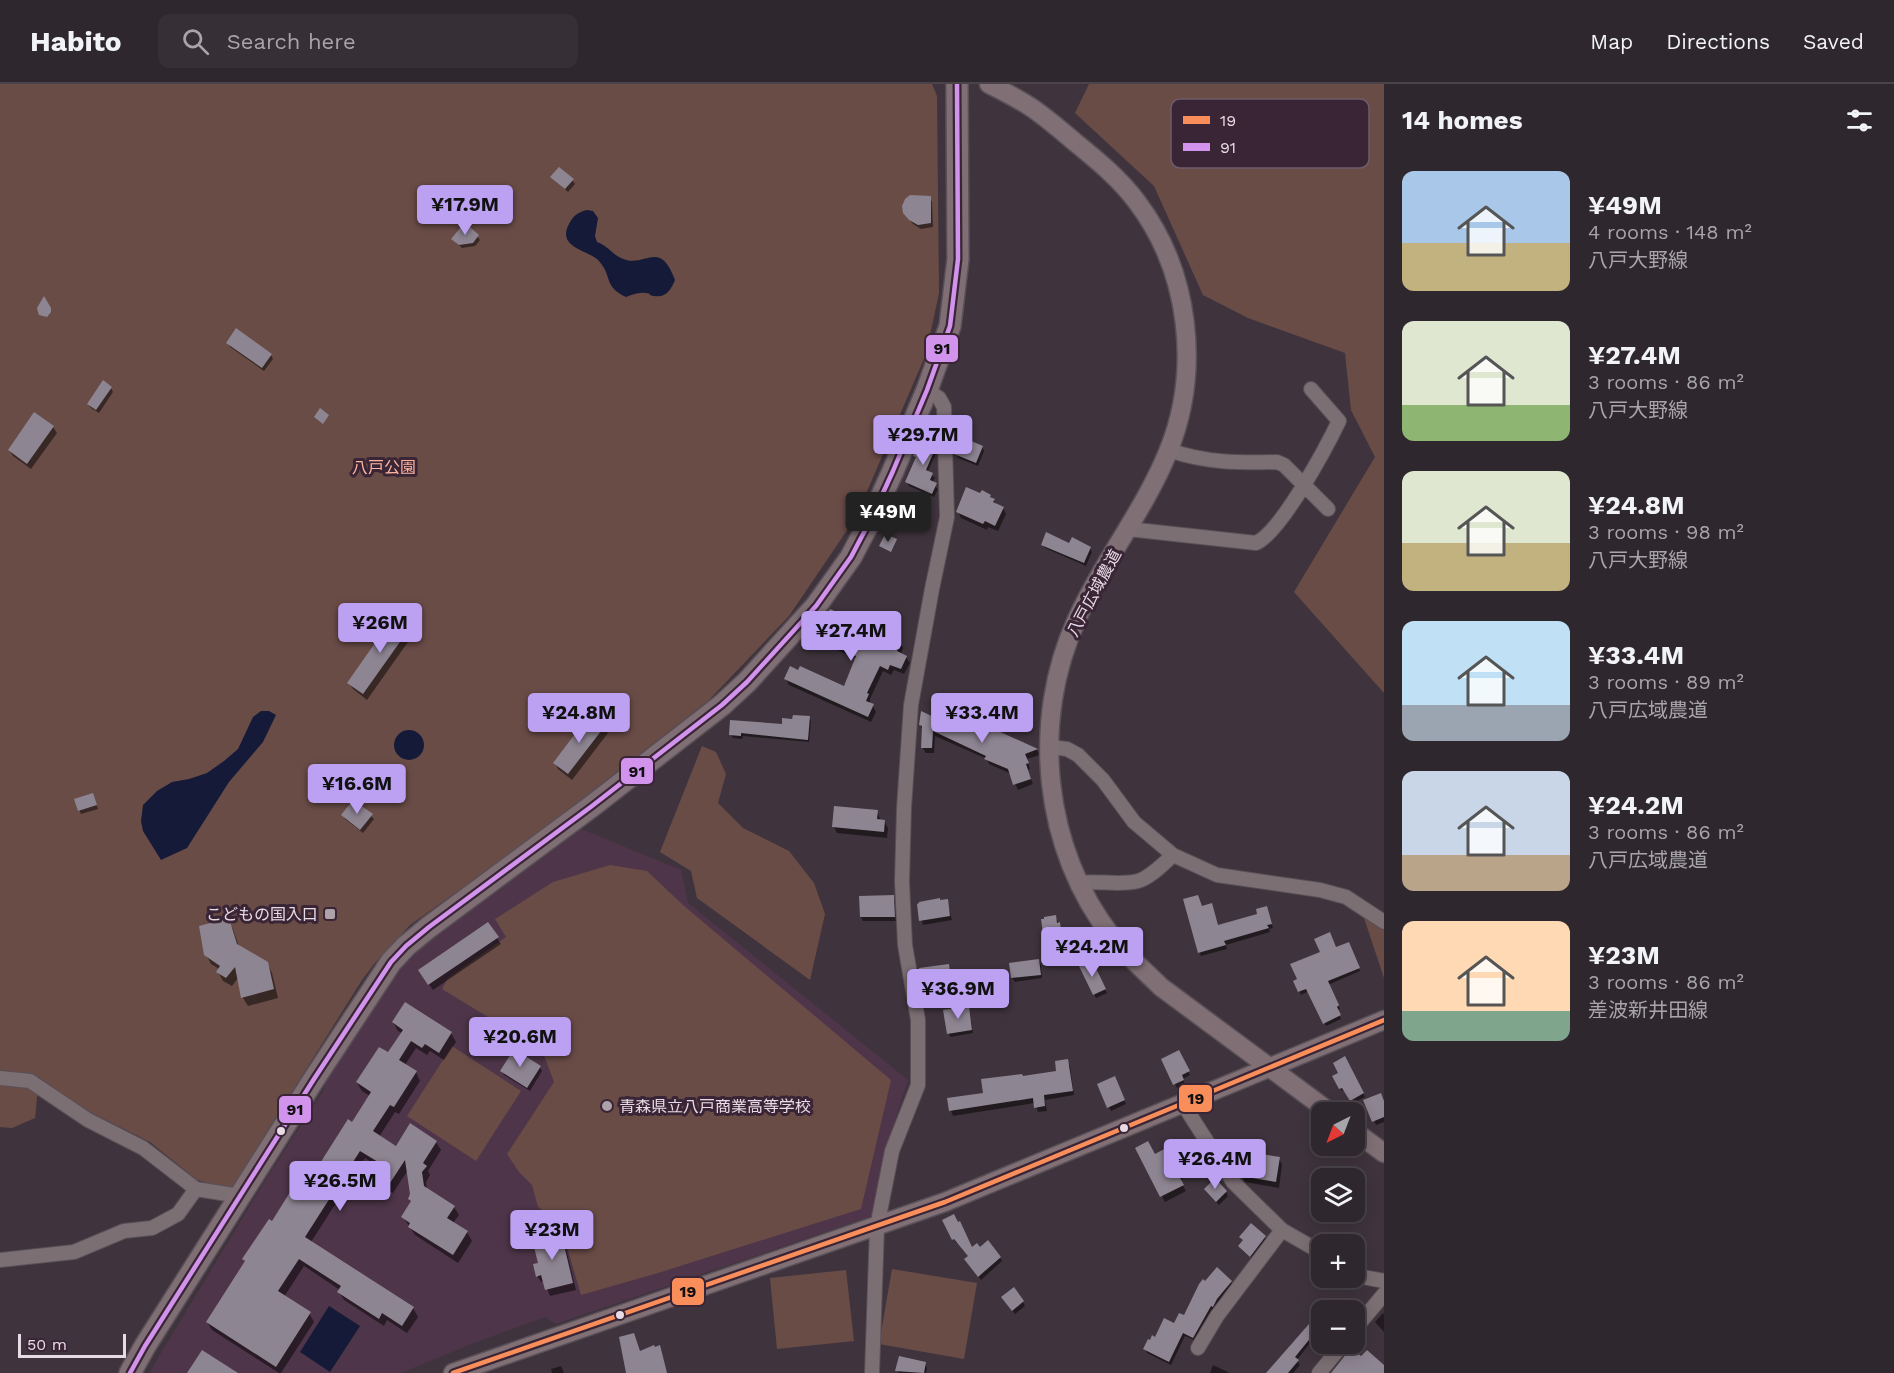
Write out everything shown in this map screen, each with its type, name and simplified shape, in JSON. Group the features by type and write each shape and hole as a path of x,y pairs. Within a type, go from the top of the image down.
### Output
{"main road":[{"path":"130,1373 390,962 429,927 601,800 722,705 747,682 816,606 851,557 872,517 927,390 950,326 958,259 957,84"}],"street":[{"name":"八戸広域農道","path":"989,84 1035,110 1096,160 1137,202 1157,235 1175,276 1182,301 1187,347 1181,406 1169,450 1152,486 1092,589 1067,644 1058,673 1053,699 1050,747 1051,780 1056,814 1067,854 1079,883 1113,938 1136,963 1161,987 1316,1102"},
{"path":"1128,529 1256,543 1262,541 1304,485 1340,421 1311,389"},
{"path":"872,1373 877,1227 892,1151 918,1085 918,1020 905,945 902,882 904,808 911,705 947,517 944,407 939,398 927,390"},
{"path":"1169,450 1188,457 1214,462 1277,462 1284,465 1328,509"},
{"path":"1050,747 1067,749 1077,755 1103,780 1134,822 1173,855 1217,875 1320,890 1346,897 1384,922"},
{"path":"1079,883 1140,880 1173,855"},
{"path":"453,1373 945,1202 1384,1020"},
{"path":"0,1078 30,1081 88,1120 143,1148 196,1189 240,1196"},
{"path":"1183,1104 1233,1182 1282,1230 1311,1247"},
{"path":"1365,1139 1384,1153"},
{"path":"0,1260 74,1252 124,1231 152,1228 178,1214 196,1189"},
{"path":"1198,1348 1217,1316 1282,1230"},
{"path":"1365,1277 1384,1281"},
{"path":"1365,1317 1384,1294"},
{"path":"1319,1373 1335,1354"}],"shaded area":[{"name":"青森県立八戸商業高等学校","path":"579,828 681,870 688,903 908,1080 887,1145 872,1216 556,1324 545,1317 401,1373 149,1373 268,1176 323,1091 329,1075 382,993 407,962 442,929"}],"green space":[{"name":"八戸公園","path":"0,84 932,84 937,96 939,293 926,354 856,517 789,616 709,700 528,841 410,925 362,980 231,1189 197,1180 150,1142 68,1101 39,1077 35,1118 12,1128 0,1127"},
{"path":"1089,84 1384,84 1384,693 1294,592 1375,457 1351,410 1345,353 1248,318 1203,295 1154,186 1075,113"},
{"path":"702,746 716,752 726,774 718,803 743,828 789,851 814,883 825,914 810,980 697,898 691,871 660,852"},
{"path":"610,865 647,871 683,905 891,1080 861,1209 581,1295 560,1223 538,1207 532,1185 519,1172 507,1154 554,1082 542,1050 442,989 447,979 506,937 495,919 553,882"},
{"path":"1362,912 1384,927 1384,978"},
{"path":"452,1046 521,1091 476,1161 407,1116"},
{"path":"892,1269 977,1283 964,1359 879,1344"},
{"path":"846,1270 854,1341 777,1349 770,1278"}],"water":[{"path":"593,211 598,218 595,236 597,242 621,258 630,261 657,257 663,260 675,280 668,292 662,296 642,293 626,297 614,289 599,261 575,247 567,238 566,232 572,219 578,213"},
{"path":"261,711 269,711 276,715 263,742 229,782 187,848 161,860 143,831 141,821 143,805 157,791 172,782 207,773 224,761 238,749 253,717"},
{"path":"409,730 415,731 423,739 423,751 415,759 409,760 403,759 395,751 394,745 395,739 403,731"},
{"path":"329,1306 360,1326 330,1372 300,1352"}],"building":[{"path":"559,167 574,179 565,189 550,177"},
{"path":"910,195 931,196 931,223 918,225 903,213 902,206"},
{"path":"461,227 470,227 479,235 473,243 459,245 451,239"},
{"path":"44,296 51,308 47,317 39,315 37,308"},
{"path":"236,328 272,354 262,368 226,343"},
{"path":"103,380 112,387 96,410 87,404"},
{"path":"320,408 329,415 323,424 314,417"},
{"path":"34,412 54,426 27,464 8,450"},
{"path":"922,435 936,441 936,447 926,470 933,473 930,480 937,483 932,494 905,482 916,457 913,456"},
{"path":"957,435 983,446 976,463 954,454 954,441"},
{"path":"966,487 980,493 982,490 995,499 993,502 1004,507 995,526 985,521 983,524 956,512"},
{"path":"1046,532 1069,543 1072,537 1091,547 1084,563 1041,545"},
{"path":"885,534 897,539 891,552 879,546"},
{"path":"830,609 901,641 897,651 907,656 901,669 890,665 888,670 880,666 867,693 869,694 866,701 874,704 868,717 784,679 790,666 798,670 800,666 844,686 856,656 816,637"},
{"path":"396,613 412,625 363,694 347,683"},
{"path":"921,711 964,731 969,718 1038,749 1025,754 1031,779 1013,785 1008,769 984,759 986,756 933,731 932,748 921,748 922,726 919,725"},
{"path":"590,714 605,726 568,774 553,763"},
{"path":"793,715 810,716 808,740 741,733 741,736 729,735 730,720 782,724 782,718 792,719"},
{"path":"93,793 97,805 78,811 74,799"},
{"path":"353,800 373,814 360,830 341,815"},
{"path":"834,806 878,810 877,819 885,820 884,832 832,827"},
{"path":"894,895 895,917 860,917 859,896"},
{"path":"1198,895 1202,906 1212,903 1218,925 1257,914 1256,909 1267,906 1272,924 1267,925 1269,928 1224,941 1226,945 1198,953 1183,899"},
{"path":"940,898 940,900 948,899 950,916 919,921 917,904"},
{"path":"1056,915 1057,923 1060,922 1061,930 1063,929 1065,945 1061,945 1062,953 1046,955 1041,919"},
{"path":"229,918 237,944 268,962 274,989 241,998 235,967 226,978 216,972 220,966 204,955 199,926"},
{"path":"488,922 499,937 428,985 418,970"},
{"path":"1330,932 1336,947 1349,942 1360,968 1328,981 1341,1015 1323,1024 1306,989 1298,992 1293,981 1297,979 1290,964 1320,952 1314,939"},
{"path":"1039,959 1041,975 1011,978 1009,963"},
{"path":"1092,960 1106,989 1093,995 1079,966"},
{"path":"949,964 951,979 921,983 919,968"},
{"path":"405,1002 452,1032 439,1053 425,1044 422,1048 411,1041 399,1060 417,1071 394,1107 390,1105 373,1131 396,1146 410,1123 437,1141 423,1163 427,1166 422,1172 424,1186 455,1206 447,1218 468,1231 453,1255 408,1227 410,1223 401,1217 411,1201 408,1199 410,1194 405,1160 388,1186 375,1177 383,1165 360,1151 305,1237 414,1307 402,1326 382,1313 379,1319 337,1292 341,1286 299,1259 278,1291 311,1312 276,1367 206,1322 245,1261 242,1259 269,1219 272,1221 292,1189 296,1191 314,1166 317,1168 348,1119 352,1122 371,1092 356,1082 379,1047 388,1052 403,1030 392,1022"},
{"path":"969,1006 972,1030 947,1034 943,1010"},
{"path":"514,1049 541,1066 527,1088 500,1071"},
{"path":"1179,1050 1190,1071 1182,1075 1184,1080 1173,1085 1161,1059"},
{"path":"1345,1056 1364,1093 1350,1101 1342,1088 1339,1089 1332,1076 1338,1073 1333,1063"},
{"path":"1068,1059 1073,1091 1044,1095 1045,1106 1034,1108 1033,1098 949,1111 947,1098 983,1093 981,1079 1056,1071 1055,1061"},
{"path":"1115,1076 1125,1100 1107,1108 1097,1084"},
{"path":"1381,1093 1384,1101 1384,1117 1372,1122 1363,1100"},
{"path":"1148,1141 1155,1154 1168,1147 1181,1173 1178,1174 1184,1185 1160,1197 1135,1148"},
{"path":"1243,1151 1280,1157 1276,1182 1240,1176 1235,1168 1236,1158 1242,1155"},
{"path":"1215,1178 1227,1191 1216,1202 1204,1189"},
{"path":"954,1214 958,1222 960,1221 972,1247 977,1243 980,1247 988,1240 1001,1257 978,1277 964,1259 968,1256 954,1239 952,1240 942,1220"},
{"path":"1251,1223 1266,1236 1250,1257 1238,1246 1243,1240 1239,1237"},
{"path":"561,1232 573,1283 545,1290 541,1275 536,1277 533,1264 538,1263 532,1239"},
{"path":"1217,1267 1232,1281 1213,1307 1211,1306 1193,1338 1183,1333 1169,1362 1143,1349 1152,1335 1155,1337 1164,1318 1174,1323 1179,1313 1184,1315 1199,1284 1203,1279 1205,1281"},
{"path":"1014,1287 1024,1301 1012,1311 1001,1297"},
{"path":"1309,1324 1311,1326 1311,1337 1295,1357 1299,1360 1288,1373 1266,1373"},
{"path":"634,1333 640,1351 660,1345 667,1373 626,1373 619,1337"},
{"path":"202,1350 238,1373 187,1373"},
{"path":"1367,1350 1384,1365 1384,1373 1331,1373 1346,1354 1361,1356"},
{"path":"899,1356 926,1362 924,1373 895,1371"}],"transit line":[{"name":"91","path":"130,1373 314,1079 391,962 429,927 592,806 722,705 747,682 816,606 851,557 893,471 927,390 950,326 958,259 957,84"},
{"name":"19","path":"453,1373 945,1202 1384,1020"}],"place":[{"name":"こどもの国入口","path":"330,914"},
{"name":"青森県立八戸商業高等学校","path":"607,1106"}]}
